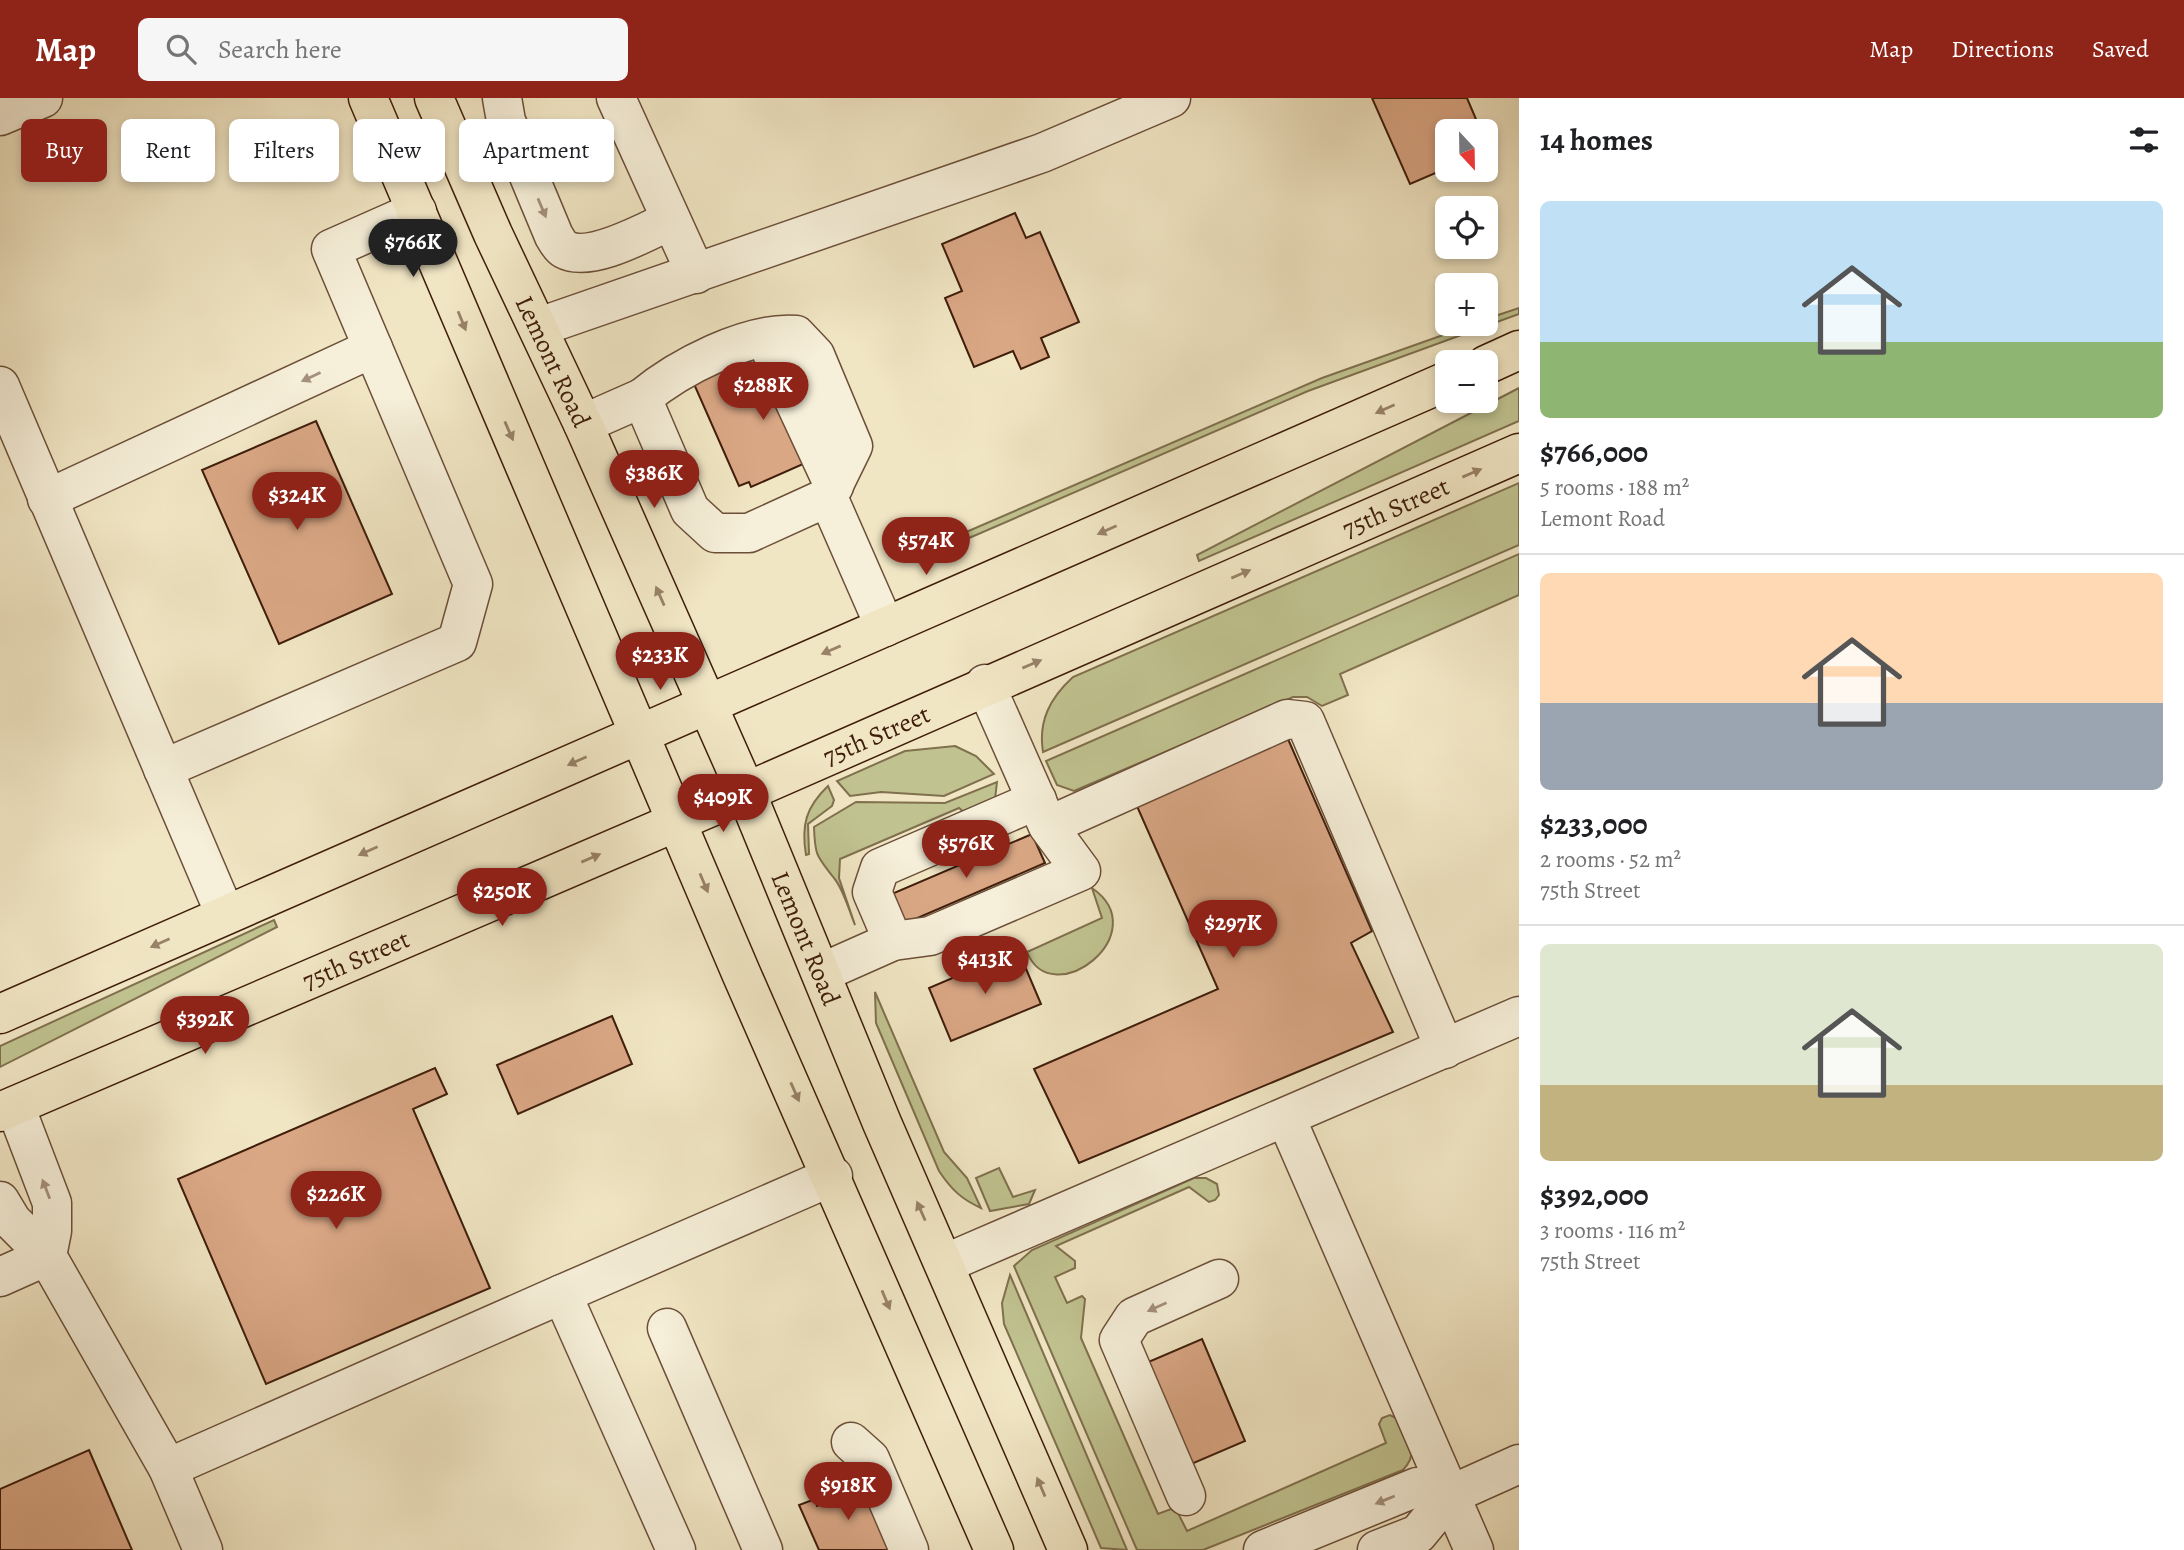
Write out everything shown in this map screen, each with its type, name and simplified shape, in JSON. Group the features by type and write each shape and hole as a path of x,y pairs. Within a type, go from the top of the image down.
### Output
{"main road":[{"path":"368,98 741,973 833,1176 994,1550"},
{"name":"Lemont Road","path":"434,98 493,234 583,424 746,792 944,1264 1068,1550"},
{"path":"1498,360 1519,350"},
{"path":"0,1014 1435,387"},
{"name":"75th Street","path":"7,1109 746,792 985,684 1519,453"}],"lane":[{"path":"0,116 43,98"},
{"path":"502,98 506,121 554,236 564,249 586,254 671,220"},
{"path":"616,98 696,274"},
{"path":"539,327 1042,153 1171,98"},
{"path":"163,769 457,642 473,584 331,249 417,211"},
{"path":"583,424 642,398 666,378 754,339 774,336 835,484 885,627"},
{"path":"47,499 373,348"},
{"path":"0,386 225,914"},
{"path":"642,398 690,510 716,533 749,533 835,484"},
{"path":"821,973 893,941 930,936 1081,871 1042,813 985,684"},
{"path":"893,941 872,892 880,868 1042,813 1287,719 1305,721 1445,1049"},
{"path":"944,1264 1519,1016"},
{"path":"7,1109 52,1203 52,1231 47,1256"},
{"path":"1286,1118 1474,1550"},
{"path":"168,1468 833,1176"},
{"path":"0,1202 12,1220 47,1256 168,1468 203,1550"},
{"path":"0,1277 47,1256"},
{"path":"1186,1496 1119,1340 1134,1317 1219,1279"},
{"path":"562,1294 676,1550"},
{"path":"667,1328 763,1550"},
{"path":"852,1442 870,1459 909,1550"},
{"path":"1377,1550 1418,1534 1450,1494 1519,1464"},
{"path":"1263,1550 1417,1487 1450,1494"}],"green space":[{"path":"1519,308 1519,314 1498,322 1498,315"},
{"path":"1440,336 1459,336 1308,391 923,558 906,558 1322,378"},
{"path":"1519,388 1519,421 1199,561 1197,555 1471,413 1498,413 1498,399"},
{"path":"1519,483 1519,545 1043,752 1044,720 1058,693 1073,677"},
{"path":"1519,554 1519,595 1340,674 1348,695 1322,706 1307,697 1293,697 1074,791 1057,785 1046,761"},
{"path":"955,746 976,756 994,774 944,796 881,792 850,796 837,781 905,751"},
{"path":"997,782 995,799 966,814 959,808 840,859 839,878 855,925 841,888 818,856 814,827 856,802 945,803"},
{"path":"828,786 834,800 832,806 808,824 809,854 806,855 804,835 807,817 815,801"},
{"path":"1092,888 1109,906 1113,926 1107,944 1093,960 1076,971 1057,974 1040,969 1027,952 1102,918"},
{"path":"274,920 277,927 0,1067 0,1046"},
{"path":"875,992 944,1152 967,1178 981,1208 957,1193 939,1171 876,1023"},
{"path":"999,1168 1013,1197 1035,1190 1029,1204 990,1211 976,1178"},
{"path":"1194,1178 1206,1178 1217,1184 1219,1195 1215,1200 1209,1202 1189,1187 1056,1246 1075,1261 1075,1268 1055,1277 1067,1303 1082,1296 1085,1299 1081,1338 1158,1514 1171,1509 1177,1511 1187,1531 1386,1443 1379,1424 1382,1418 1390,1415 1402,1421 1412,1452 1403,1470 1203,1550 1137,1550 1014,1266 1032,1250"},
{"path":"1010,1275 1127,1550 1101,1548 1004,1324 1002,1303"}],"building":[{"path":"1372,98 1467,98 1476,119 1435,119 1435,173 1410,184"},
{"path":"1015,213 1026,238 1040,232 1079,322 1041,338 1049,357 1021,369 1013,351 974,367 945,298 962,291 942,244"},
{"path":"762,353 844,446 751,487 749,482 739,486 694,384"},
{"path":"316,421 392,594 279,644 202,470"},
{"path":"1288,739 1372,931 1351,943 1393,1032 1079,1163 1034,1069 1218,989 1136,804"},
{"path":"1032,834 1045,863 899,926 887,896"},
{"path":"1018,950 1041,1004 951,1041 929,988"},
{"path":"612,1016 632,1064 518,1114 497,1065"},
{"path":"435,1068 447,1094 413,1109 490,1288 266,1384 178,1179"},
{"path":"1202,1339 1245,1441 1182,1468 1139,1366"},
{"path":"89,1450 132,1550 0,1550 0,1489"},
{"path":"870,1483 893,1550 819,1550 799,1505 815,1499 817,1506"}]}
